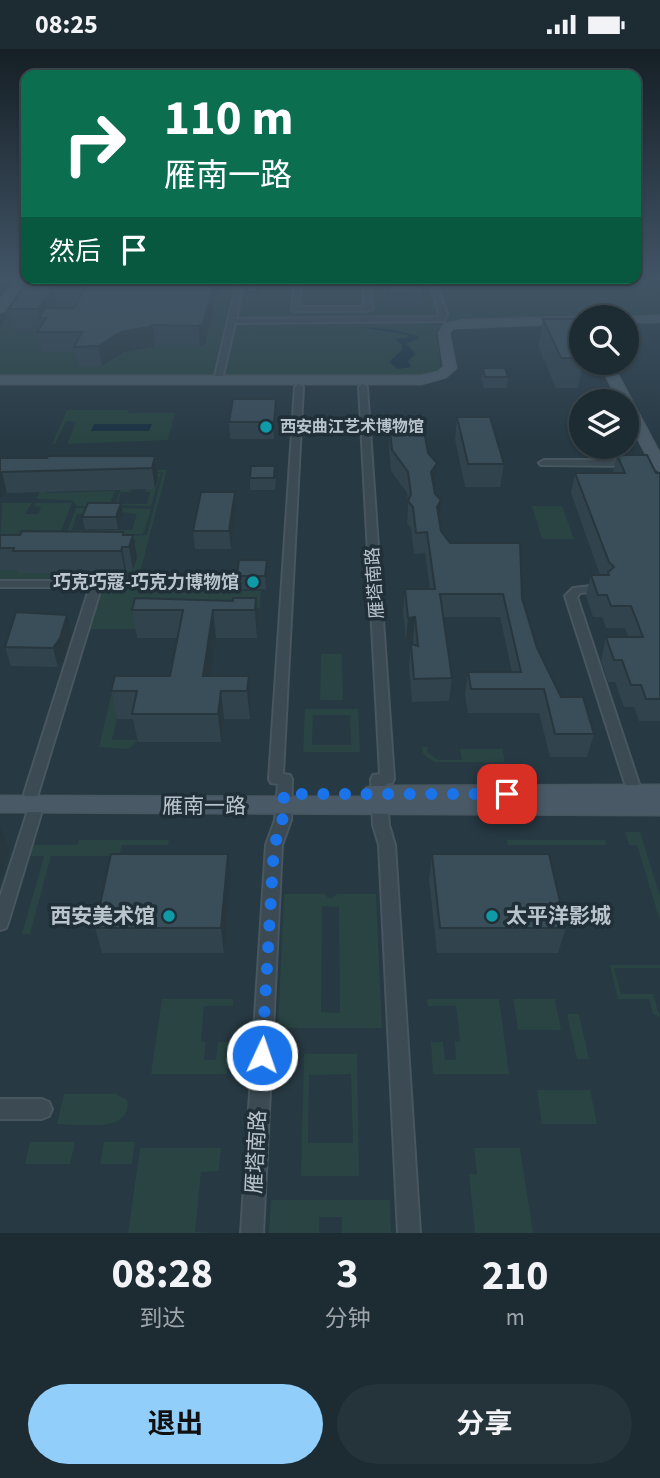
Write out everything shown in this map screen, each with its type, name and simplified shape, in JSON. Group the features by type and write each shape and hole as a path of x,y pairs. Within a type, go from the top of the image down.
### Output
{"main road":[{"path":"0,380 429,379 442,376 450,368 444,334"},
{"path":"639,429 656,464"},
{"name":"雁南一路","path":"0,804 34,799 282,789 660,793"},
{"name":"雁南一路","path":"381,790 660,807"},
{"name":"雁南一路","path":"0,794 34,799"}],"street":[{"path":"218,380 227,334"},
{"name":"雁塔南路","path":"252,1233 274,845 282,826 299,387"},
{"name":"雁塔南路","path":"363,387 381,790 387,845 409,1233"},
{"path":"544,463 636,463"},
{"path":"0,584 88,584 95,588 0,923"},
{"path":"600,589 577,590 571,596 635,793"},
{"path":"0,1109 42,1109"}],"green space":[{"path":"0,334 437,334 441,369 419,377 0,377"},
{"path":"67,410 175,413 168,440 67,444 76,422 66,421 55,444 52,444"},
{"path":"0,470 167,470 138,580 0,580 0,571 10,548 34,547 20,573 64,573 65,570 80,573 125,573 136,540 105,540 100,537 147,535 163,472"},
{"path":"50,473 161,473 151,506 115,505 121,489 132,489 131,492 121,492 117,504 147,504 150,492 145,492 146,489 155,489 158,477 53,477 47,493 115,491 109,506 77,506 72,500 36,499"},
{"path":"2,503 32,503 25,514 38,514 41,507 34,506 36,503 72,503 60,533 0,545"},
{"path":"532,506 562,506 574,539 542,539"},
{"path":"76,508 95,508 88,514 77,514 72,530 132,530 137,514 121,512 122,508 151,509 143,534 66,534"},
{"path":"101,589 261,591 260,608 167,608 139,629 89,629"},
{"path":"321,654 342,654 343,700 320,700"},
{"path":"111,696 122,696 112,740 138,740 129,749 99,747"},
{"path":"305,709 358,709 360,752 303,752","holes":["313,715 350,715 351,745 312,745"]},
{"path":"422,747 427,747 428,753 438,760 462,760 460,749 502,749 505,762 434,762 423,754"},
{"path":"625,832 640,832 660,896 660,921 637,845 629,845"},
{"path":"79,840 169,840 168,845 122,845 119,856 51,856 30,934 22,934 44,856 28,856 31,845 77,845"},
{"path":"507,840 605,840 606,845 508,845"},
{"path":"284,894 324,894 330,899 337,894 376,894 382,1028 278,1028","holes":["322,906 339,907 340,1013 321,1012"]},
{"path":"610,965 660,965 660,968 614,968 621,994 653,994 660,1017 653,1014 649,999 618,999"},
{"path":"162,999 233,999 233,1006 204,1006 201,1041 206,1042 204,1060 216,1060 218,1042 230,1042 227,1074 151,1074"},
{"path":"427,999 499,999 509,1074 433,1074 431,1042 443,1042 445,1060 456,1060 455,1042 460,1041 456,1006 428,1006"},
{"path":"513,999 555,999 561,1030 518,1030"},
{"path":"567,1014 579,1014 589,1059 577,1059"},
{"path":"304,1054 357,1054 359,1176 301,1176","holes":["351,1074 353,1143 308,1143 309,1075"]},
{"path":"537,1090 590,1090 597,1124 542,1124"},
{"path":"64,1094 116,1094 127,1100 127,1111 113,1123 57,1124"},
{"path":"30,1142 75,1142 70,1164 25,1164"},
{"path":"104,1142 135,1142 132,1164 100,1164"},
{"path":"140,1148 221,1148 219,1171 201,1172 195,1232 214,1233 128,1233"},
{"path":"474,1148 520,1148 533,1233 475,1233 469,1174 477,1174"},
{"path":"271,1200 390,1200 391,1233 342,1233 342,1217 319,1217 319,1233 269,1233"}],"water":[{"path":"404,334 418,336 418,339 406,344 416,354 408,361 411,367 398,369 389,362 402,350 402,345 395,339 407,338 409,335"},
{"path":"94,424 152,424 149,431 91,431"}],"building":[{"path":"81,334 117,334 98,346 74,347"},
{"path":"550,334 569,334 569,358 561,358"},
{"path":"483,368 505,368 508,377 485,377"},
{"path":"233,399 276,399 274,422 229,422"},
{"path":"457,417 490,417 504,464 468,464"},
{"path":"390,430 424,430 428,453 437,463 431,472 435,494 441,500 437,507 441,531 450,543 520,543 522,598 537,648 561,697 583,697 594,734 555,734 544,689 471,689 468,672 521,672 503,594 440,594 452,678 414,679 411,644 418,646 415,617 408,618 405,589 435,589 427,532 416,533 413,507 408,501 411,494 408,472 392,450"},
{"path":"639,455 647,455 656,473 660,473 660,699 646,699 641,685 631,685 622,660 614,660 606,637 643,637 631,606 611,606 607,595 598,595 591,575 609,575 608,572 614,567 609,562 575,473 625,473 619,459 639,459"},
{"path":"155,456 152,468 0,473 0,458"},
{"path":"251,466 275,466 274,478 250,478"},
{"path":"201,492 235,492 229,531 193,531"},
{"path":"88,503 121,503 116,517 82,517"},
{"path":"22,531 123,532 123,535 133,535 129,547 122,547 121,551 13,551 14,548 0,548 0,535 20,535"},
{"path":"239,560 267,560 265,576 237,576"},
{"path":"135,598 233,601 233,598 256,598 255,610 213,610 203,676 249,676 247,691 221,691 218,714 132,714 137,691 111,691 115,676 170,676 183,610 132,610"},
{"path":"16,612 67,615 60,638 53,648 5,647"},
{"name":"西安美术馆","path":"111,854 228,854 221,928 95,928"},
{"name":"太平洋影城","path":"432,854 549,854 566,928 440,928"}],"place":[{"name":"西安曲江艺术博物馆","path":"266,427"},
{"name":"巧克巧蔻-巧克力博物馆","path":"253,582"},
{"name":"西安美术馆","path":"169,916"},
{"name":"太平洋影城","path":"492,916"}],"route":[{"path":"262,1055 274,845 282,826 284,794 507,794"}]}
